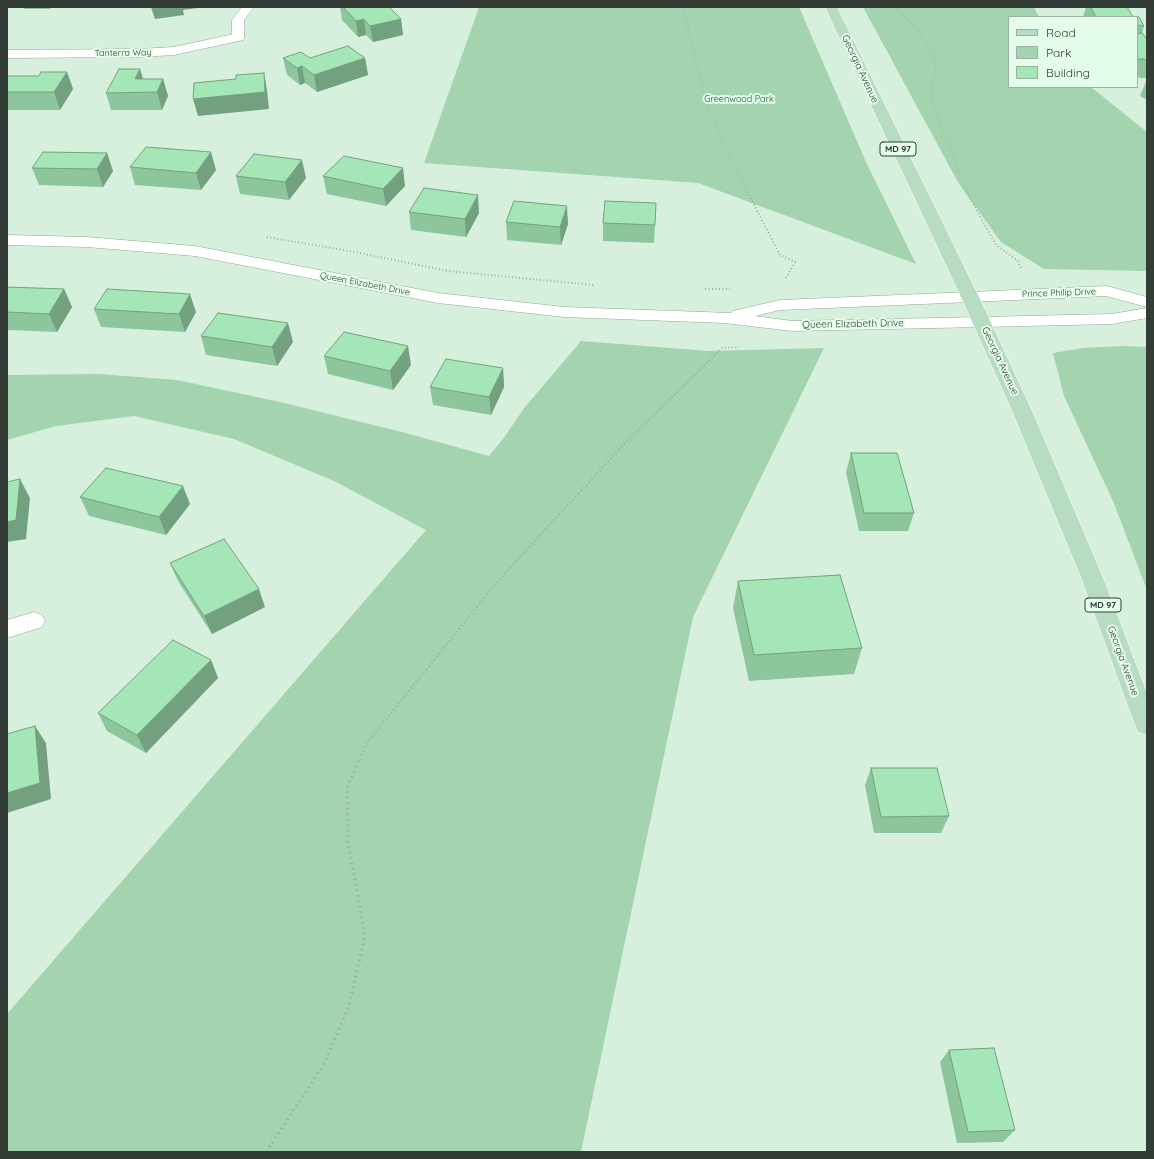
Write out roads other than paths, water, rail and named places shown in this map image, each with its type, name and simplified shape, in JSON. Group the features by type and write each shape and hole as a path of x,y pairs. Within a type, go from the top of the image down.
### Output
{"main road":[{"name":"Georgia Avenue","path":"831,7 982,322 1056,487 1093,580 1147,725"}],"street":[{"name":"Tanterra Way","path":"7,54 139,53 174,51 238,37 238,20 248,7"},
{"name":"Queen Elizabeth Drive","path":"7,240 87,242 194,251 438,298 532,308 646,316 725,318 792,326 982,322"},
{"name":"Prince Philip Drive","path":"970,297 1107,291 1147,302"},
{"name":"Queen Elizabeth Drive","path":"725,318 780,305 970,297"},
{"path":"982,322 1112,319 1147,313"},
{"path":"7,629 34,621"}],"park label":[{"name":"Greenwood Park","path":"739,99"}]}
